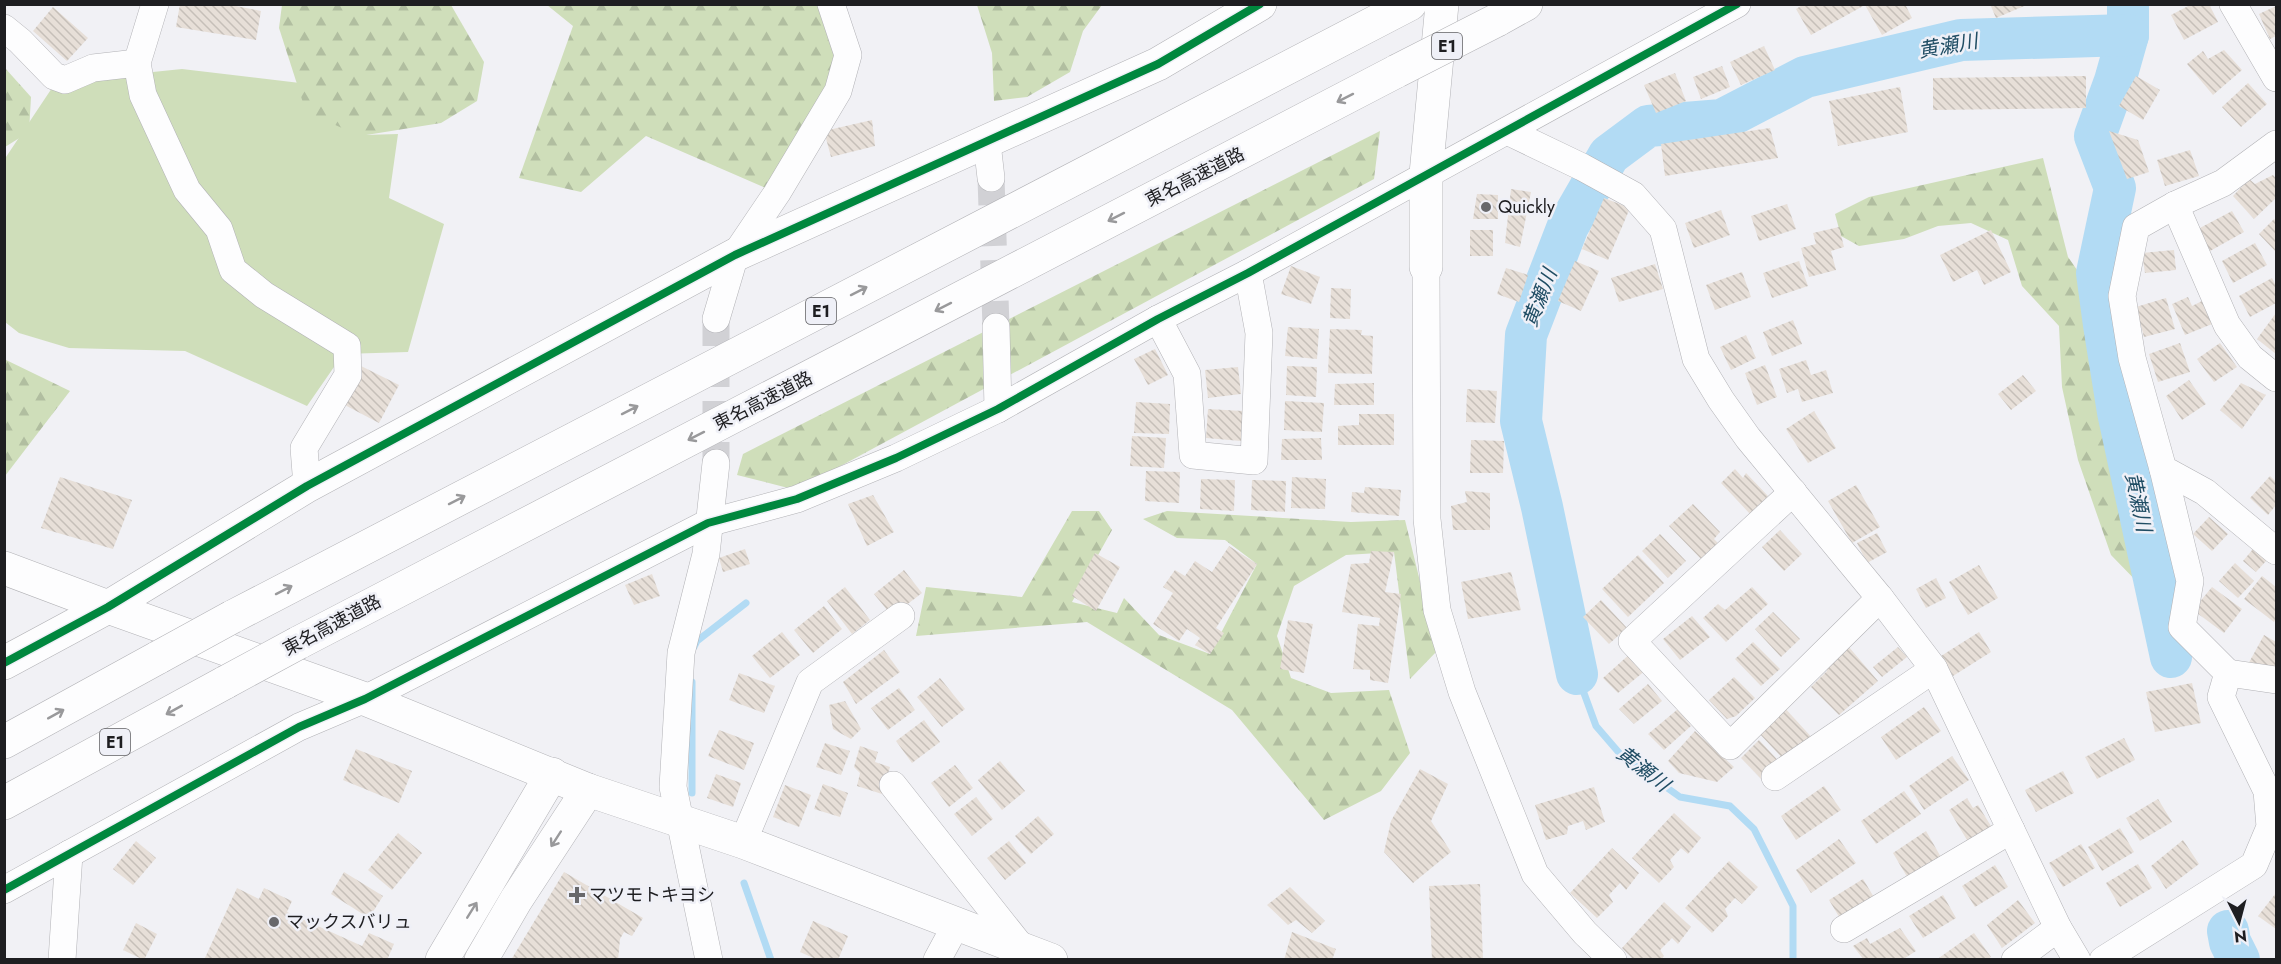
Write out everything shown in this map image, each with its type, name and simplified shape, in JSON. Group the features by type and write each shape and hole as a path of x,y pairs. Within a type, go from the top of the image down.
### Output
{"main road":[{"path":"4,663 108,607 307,486 735,255 1158,64 1260,4"},
{"name":"E1","path":"4,742 232,617 1410,4"},
{"path":"1426,267 1426,174 1442,4"},
{"name":"東名高速道路","path":"4,803 298,643 1526,4"},
{"path":"4,568 365,699 588,790 743,842 1036,954"},
{"path":"442,960 552,774"},
{"path":"481,960 516,900 588,790"}],"street":[{"path":"155,4 137,63 143,95 187,190 219,229 233,270 264,295 347,346 348,375 304,448 307,486"},
{"path":"716,320 735,255 777,193 838,91 848,55 831,4"},
{"path":"4,890 299,727 365,699 708,523 797,499 896,458 998,409 1158,319 1248,273 1737,4"},
{"path":"2233,4 2277,78"},
{"path":"4,28 21,41 54,76 65,80 93,68 137,63"},
{"path":"1507,131 1582,167 1632,195 1663,229 1696,358 1721,400 1748,438 1880,598 1934,669 2058,928 2077,960"},
{"path":"987,143 992,178"},
{"path":"2277,144 2223,183 2175,205 2136,227 2122,296 2132,358 2163,469 2190,581 2182,627 2229,673 2277,680"},
{"path":"2175,205 2227,325 2250,357 2277,378"},
{"path":"1426,267 1427,519 1437,610 1462,692 1535,874 1585,933 1613,960"},
{"path":"1158,319 1187,374 1193,455 1254,460 1258,333 1248,273"},
{"path":"996,327 998,409"},
{"path":"709,960 673,787 681,653 706,554 716,463"},
{"path":"2163,469 2205,492 2277,551"},
{"path":"1792,492 1632,641 1730,746 1880,598"},
{"path":"743,842 810,682 901,616"},
{"path":"1775,777 1934,669"},
{"path":"2103,960 2254,865 2270,827 2267,791 2221,697 2229,673"},
{"path":"893,784 1036,954"},
{"path":"1844,929 2011,830"},
{"path":"62,960 69,854"},
{"path":"937,960 957,923"},
{"path":"2015,960 2058,928"}],"green space":[{"path":"977,4 1102,5 1083,31 1070,72 1027,97 994,101 992,53"},
{"path":"282,5 451,5 484,62 477,101 441,123 360,136 306,112 279,28"},
{"path":"547,5 826,5 844,69 777,193 646,136 581,192 519,178 573,26"},
{"path":"5,68 31,97 29,132 5,147"},
{"path":"182,69 300,83 364,135 398,134 389,198 444,224 408,352 343,354 307,406 185,351 69,348 19,333 5,322 4,160 56,82"},
{"path":"1380,131 1374,179 796,490 737,475 743,454"},
{"path":"2043,158 2068,257 2091,290 2145,590 2111,555 2078,460 2062,387 2059,326 2022,286 2008,240 1971,223 1938,226 1904,239 1859,246 1841,236 1835,214 1869,197"},
{"path":"4,359 70,391 5,476 4,476"},
{"path":"1072,511 1099,511 1112,530 1072,602 1117,613 1124,598 1159,635 1210,654 1257,564 1225,540 1177,538 1143,519 1167,511 1351,522 1405,520 1437,651 1410,679 1394,552 1346,555 1294,586 1277,636 1291,678 1331,693 1389,690 1410,753 1381,791 1324,820 1232,710 1087,622 916,636 926,587 1022,597"}],"building":[{"path":"180,4 226,4 261,11 256,40 176,27"},
{"path":"1804,4 1905,4 1912,18 1882,35 1865,5 1811,35 1796,9"},
{"path":"1990,4 2029,4 1996,18"},
{"path":"2192,4 2209,4 2218,22 2184,40 2171,15"},
{"path":"2276,6 2276,36 2270,39 2259,14"},
{"path":"53,7 88,38 67,61 33,31"},
{"path":"1764,46 1775,70 1741,85 1730,62"},
{"path":"2224,50 2242,70 2213,95 2187,64 2203,51 2208,59"},
{"path":"1722,66 1730,87 1701,99 1693,77"},
{"path":"1675,73 1686,101 1656,113 1644,85"},
{"path":"2086,76 2086,108 1933,110 1933,78"},
{"path":"2136,76 2160,90 2143,120 2119,106"},
{"path":"2248,83 2267,104 2241,127 2222,107"},
{"path":"1900,87 1908,132 1838,146 1829,101"},
{"path":"872,120 875,146 831,157 824,131"},
{"path":"1770,128 1778,158 1665,176 1661,144"},
{"path":"2109,131 2138,140 2149,172 2127,179"},
{"path":"2190,150 2199,176 2165,186 2157,160"},
{"path":"2273,175 2276,178 2276,198 2254,219 2233,196 2249,179 2255,184"},
{"path":"1511,189 1531,192 1520,247 1505,243"},
{"name":"Quickly","path":"1477,194 1498,195 1498,219 1473,219"},
{"path":"1604,198 1630,208 1608,260 1582,249"},
{"path":"1787,204 1796,229 1759,241 1751,216"},
{"path":"1721,210 1730,235 1694,248 1685,223"},
{"path":"2232,211 2244,232 2210,251 2198,229"},
{"path":"2274,219 2276,221 2276,252 2259,234"},
{"path":"1839,227 1844,247 1831,251 1836,270 1809,277 1801,248 1816,244 1813,233"},
{"path":"1470,230 1493,230 1493,256 1470,256"},
{"path":"1991,230 2011,272 1984,285 1977,270 1953,282 1940,255"},
{"path":"2255,243 2267,265 2233,283 2222,261"},
{"path":"2174,250 2176,270 2145,273 2142,253"},
{"path":"1575,261 1599,271 1581,311 1558,301"},
{"path":"1799,261 1808,286 1772,298 1763,273"},
{"path":"1655,264 1663,289 1619,302 1611,278"},
{"path":"1291,266 1320,277 1311,304 1281,294"},
{"path":"1506,268 1528,275 1519,302 1497,294"},
{"path":"1742,272 1751,297 1715,310 1706,285"},
{"path":"2272,278 2276,286 2276,303 2250,317 2239,296"},
{"path":"1331,288 1351,289 1350,319 1330,318"},
{"path":"2188,297 2192,306 2202,301 2212,324 2185,335 2172,304"},
{"path":"2166,298 2175,329 2144,337 2136,307"},
{"path":"2276,313 2276,354 2257,339"},
{"path":"1793,320 1802,344 1772,356 1763,332"},
{"path":"1288,327 1319,329 1317,359 1285,356"},
{"path":"1330,329 1362,330 1361,335 1373,336 1372,374 1328,373"},
{"path":"1746,335 1756,358 1731,370 1720,347"},
{"path":"2180,343 2190,372 2158,382 2149,354"},
{"path":"2220,343 2237,367 2214,382 2197,359"},
{"path":"1155,349 1168,375 1148,385 1134,359"},
{"path":"1806,360 1811,375 1826,370 1833,393 1802,402 1798,389 1787,393 1779,369"},
{"path":"1765,365 1777,397 1757,405 1745,373"},
{"path":"361,366 399,385 379,423 341,403"},
{"path":"1287,366 1317,367 1316,397 1286,395"},
{"path":"1238,367 1241,394 1208,398 1205,370"},
{"path":"2023,375 2036,391 2011,410 1998,394"},
{"path":"2189,380 2206,404 2182,420 2166,396"},
{"path":"1374,383 1374,405 1334,405 1335,384"},
{"path":"2241,383 2266,395 2242,429 2220,410"},
{"path":"1467,389 1497,391 1495,423 1466,422"},
{"path":"1285,401 1324,403 1322,432 1284,430"},
{"path":"1136,402 1170,404 1169,434 1134,433"},
{"path":"1208,409 1243,411 1241,441 1206,438"},
{"path":"1814,411 1836,448 1808,463 1786,429"},
{"path":"1359,414 1394,414 1394,445 1338,445 1338,426 1359,425"},
{"path":"1132,436 1166,438 1164,468 1130,466"},
{"path":"1321,438 1322,460 1281,460 1282,439"},
{"path":"1471,440 1504,441 1503,473 1470,473"},
{"path":"1735,469 1743,478 1746,473 1768,496 1750,514 1721,483"},
{"path":"1146,471 1180,472 1179,503 1145,501"},
{"path":"2270,476 2276,482 2276,505 2268,515 2250,498"},
{"path":"60,477 132,500 113,549 41,528"},
{"path":"1292,477 1326,479 1325,509 1291,508"},
{"path":"1201,479 1235,480 1234,511 1200,509"},
{"path":"1252,480 1286,481 1285,512 1251,510"},
{"path":"1856,485 1880,527 1852,543 1828,501"},
{"path":"1365,487 1401,490 1399,516 1351,512 1352,492 1364,493"},
{"path":"1465,491 1490,493 1490,530 1453,530 1451,506 1467,502"},
{"path":"873,495 894,532 867,546 848,504"},
{"path":"1693,504 1720,532 1714,539 1721,546 1704,562 1669,526"},
{"path":"2209,517 2228,534 2212,551 2193,534"},
{"path":"1780,530 1802,554 1784,571 1762,547"},
{"path":"1877,533 1887,552 1867,563 1857,543"},
{"path":"1660,534 1686,561 1668,578 1642,551"},
{"path":"1229,546 1257,564 1216,628 1224,633 1210,654 1195,645 1200,638 1187,629 1179,641 1153,624 1173,593 1163,587 1175,570 1185,576 1195,561 1212,572"},
{"path":"745,549 750,564 723,572 719,558"},
{"path":"2253,549 2267,560 2256,572 2243,561"},
{"path":"1371,551 1394,552 1385,592 1401,594 1388,683 1370,680 1370,670 1353,669 1358,624 1379,626 1380,618 1342,612 1351,564 1369,563"},
{"path":"1095,553 1120,567 1096,611 1072,596"},
{"path":"1638,555 1664,583 1628,617 1602,589"},
{"path":"2235,563 2254,581 2238,598 2219,581"},
{"path":"1979,565 1998,598 1968,615 1949,582"},
{"path":"904,570 922,593 892,616 874,594"},
{"path":"1511,572 1521,610 1468,619 1461,582"},
{"path":"652,574 660,596 634,605 625,585"},
{"path":"2262,576 2276,587 2276,619 2274,622 2244,599"},
{"path":"1936,578 1946,598 1926,608 1916,589"},
{"path":"845,587 870,620 852,634 827,601"},
{"path":"1752,587 1768,604 1726,642 1703,618 1718,604 1725,610"},
{"path":"2212,587 2242,609 2224,633 2193,610"},
{"path":"1601,600 1627,628 1609,644 1583,617"},
{"path":"824,606 842,629 813,653 794,630"},
{"path":"1773,612 1800,639 1781,657 1755,629"},
{"path":"1692,616 1710,637 1680,660 1663,639"},
{"path":"1288,620 1313,624 1304,673 1280,669"},
{"path":"782,632 800,655 770,678 752,656"},
{"path":"1979,632 1991,652 1953,676 1941,656"},
{"path":"2264,635 2276,642 2276,669 2246,668"},
{"path":"1753,642 1780,669 1761,686 1735,659"},
{"path":"1848,646 1878,681 1839,715 1811,687 1827,671 1826,664"},
{"path":"1898,647 1907,657 1882,677 1873,667"},
{"path":"884,650 900,672 856,704 843,682"},
{"path":"1632,652 1646,670 1618,693 1603,678"},
{"path":"739,673 775,686 764,713 729,700"},
{"path":"1734,677 1755,698 1736,716 1727,719 1709,700"},
{"path":"940,678 965,709 942,727 917,697"},
{"path":"2192,683 2201,723 2155,732 2146,692"},
{"path":"1648,684 1662,701 1634,724 1619,709"},
{"path":"899,688 915,710 888,730 871,708"},
{"path":"845,701 861,729 851,739 833,729 829,705"},
{"path":"1783,706 1815,741 1789,765 1757,731"},
{"path":"1924,707 1941,731 1896,760 1881,737"},
{"path":"1678,709 1691,726 1664,750 1648,734"},
{"path":"924,720 940,742 912,763 896,741"},
{"path":"719,730 754,743 744,770 708,756"},
{"path":"1695,731 1734,767 1717,782 1679,773 1668,761"},
{"path":"2124,738 2135,760 2097,779 2085,757"},
{"path":"1759,740 1785,768 1767,785 1741,758"},
{"path":"825,743 850,751 841,775 816,767"},
{"path":"860,746 878,752 875,762 890,767 882,794 857,786 860,773 854,767"},
{"path":"356,749 412,771 399,803 343,780"},
{"path":"1952,756 1969,780 1924,810 1909,786"},
{"path":"1000,761 1025,791 1002,810 978,780"},
{"path":"955,765 973,788 949,807 931,783"},
{"path":"1420,769 1448,784 1431,821 1451,852 1413,883 1384,852 1391,821"},
{"path":"2063,771 2074,793 2036,812 2025,790"},
{"path":"716,774 741,783 733,807 707,798"},
{"path":"823,784 848,793 840,817 814,809"},
{"path":"785,785 811,795 799,827 773,817"},
{"path":"1824,786 1841,810 1796,840 1781,816"},
{"path":"1594,787 1605,822 1586,830 1583,821 1568,826 1567,834 1546,840 1535,805"},
{"path":"1904,791 1921,814 1876,844 1861,821"},
{"path":"976,797 993,819 972,836 954,814"},
{"path":"1967,798 1973,808 1978,805 1994,831 1970,845 1949,810"},
{"path":"2158,799 2172,822 2140,841 2126,818"},
{"path":"1674,813 1701,838 1688,854 1681,848 1670,860 1674,867 1659,883 1632,858"},
{"path":"1038,816 1054,834 1031,854 1015,836"},
{"path":"2120,828 2134,852 2102,871 2088,847"},
{"path":"1926,831 1942,859 1909,880 1893,853"},
{"path":"398,833 422,853 392,890 368,870"},
{"path":"1839,839 1856,863 1811,893 1796,870"},
{"path":"2183,840 2199,864 2166,889 2151,866"},
{"path":"136,841 156,858 133,885 113,869"},
{"path":"1009,841 1026,863 1005,880 987,858"},
{"path":"2081,844 2095,868 2063,887 2049,863"},
{"path":"1612,848 1639,873 1626,890 1620,883 1609,895 1613,902 1597,918 1570,893"},
{"path":"1729,861 1758,887 1742,904 1735,898 1725,909 1728,916 1712,933 1685,908"},
{"path":"2138,864 2152,888 2120,907 2106,883"},
{"path":"1995,865 2008,887 1975,907 1962,886"},
{"path":"344,872 383,896 369,918 331,894"},
{"name":"マツモトキヨシ","path":"564,872 643,918 632,936 624,932 620,939 618,960 511,960"},
{"path":"1863,879 1875,899 1841,920 1829,900"},
{"path":"1480,884 1483,960 1432,960 1429,886"},
{"path":"1290,887 1325,921 1312,933 1296,920 1288,925 1267,905"},
{"name":"マックスバリュ","path":"237,888 259,899 264,888 292,901 287,912 362,946 369,933 394,944 387,960 204,960"},
{"path":"2276,893 2276,929 2258,916"},
{"path":"1943,895 1956,918 1923,938 1909,916"},
{"path":"2018,900 2035,923 2002,948 1987,925"},
{"path":"1664,902 1691,927 1678,944 1672,938 1660,950 1664,956 1661,960 1634,960 1622,948"},
{"path":"813,921 848,936 838,960 818,960 800,952"},
{"path":"136,923 157,934 144,960 123,950"},
{"path":"1900,928 1916,951 1902,960 1864,960 1853,946 1867,938 1870,944"},
{"path":"1292,932 1336,949 1332,960 1284,960"},
{"path":"1974,933 1991,957 1987,960 1936,960"}],"waterway":[{"name":"黄瀬川","path":"2128,4 2128,35 2115,81 2095,136 2115,188 2097,273 2118,412 2171,657"},
{"name":"黄瀬川","path":"1577,674 1542,507 1521,421 1526,335 1568,226 1609,155 1648,126 1722,120 1805,77 1961,40 2128,35"},
{"path":"694,647 697,641 746,603"},
{"name":"黄瀬川","path":"1577,674 1596,726 1621,755 1680,797 1730,806 1754,829 1793,906 1793,960"},
{"path":"692,682 692,793"},
{"path":"744,883 771,960"},
{"name":"黄瀬川","path":"2228,931 2230,942 2239,960"}],"tunnel":[{"path":"991,178 996,327"},
{"path":"716,319 716,463"}],"cycle path":[{"path":"4,663 108,607 307,486 735,255 1158,64 1260,4"},
{"path":"4,890 299,727 365,699 708,523 797,499 896,458 998,409 1158,319 1248,273 1737,4"}],"place":[{"name":"Quickly","path":"1486,207"},
{"name":"マツモトキヨシ","path":"577,895"},
{"name":"マックスバリュ","path":"274,922"}]}
